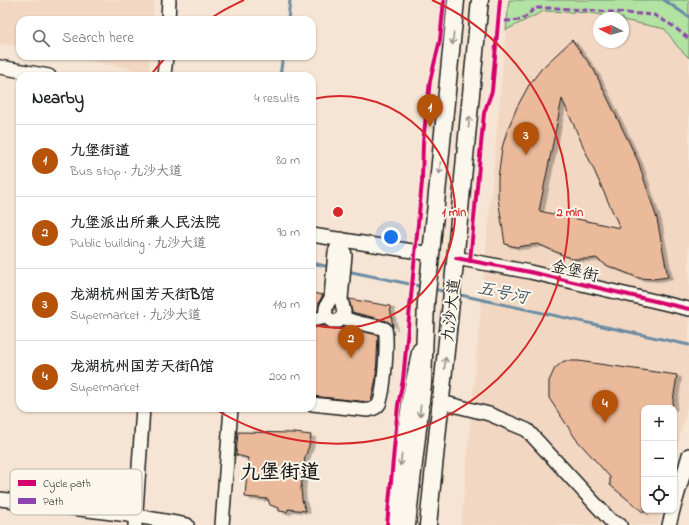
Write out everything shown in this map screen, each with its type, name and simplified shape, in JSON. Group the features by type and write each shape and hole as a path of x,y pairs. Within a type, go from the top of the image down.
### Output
{"main road":[{"name":"九沙大道","path":"407,525 423,384 424,325 456,0"},
{"name":"九沙大道","path":"428,525 456,258 480,2"}],"street":[{"path":"168,16 169,0"},
{"path":"164,72 166,60"},
{"path":"0,67 27,72"},
{"path":"316,236 431,254"},
{"path":"326,317 325,309 331,298 338,269 345,255 341,239"},
{"name":"金堡街","path":"456,258 530,272 689,309"},
{"path":"316,319 326,317 332,321 338,321 344,312 338,269"},
{"path":"316,404 368,410 374,409 378,404 384,375 387,336 385,329 378,326 352,322 342,316"},
{"path":"393,525 409,400 424,325"},
{"path":"441,402 489,414 528,430 611,521 620,525"},
{"path":"139,469 143,412"},
{"path":"222,525 231,412"},
{"path":"677,498 689,455"},
{"path":"0,499 10,501"},
{"path":"669,525 673,513"},
{"path":"103,515 187,525"}],"shaded area":[{"path":"0,0 154,0 153,16 16,16 16,46 0,44"},
{"path":"544,11 592,13 593,48 629,48 629,21 665,29 677,46 689,58 689,399 677,448 677,405 641,405 641,513 661,513 658,525 461,525 506,30"},
{"path":"86,60 150,60 149,72"}],"green space":[{"path":"509,0 689,0 689,58 677,46 665,29 629,21 629,12 593,12 593,13 544,11 506,30"}],"building":[{"path":"572,40 594,70 638,161 657,219 668,277 654,279 639,278 606,265 596,258 572,259 538,244 516,247 505,244 498,198 498,178 502,148 517,107 529,85 542,68","holes":["562,99 620,228 539,211"]},
{"path":"316,294 323,295 319,302 318,311 316,311"},
{"path":"349,299 390,306 393,328 387,321 352,312"},
{"path":"324,326 332,329 344,327 378,335 376,378 371,401 368,402 316,396 316,327"},
{"path":"564,361 578,361 677,375 672,405 641,405 641,511 610,485 610,477 576,439 549,398 549,381 555,368"},
{"path":"238,432 295,433 311,435 305,457 301,488 302,500 306,511 288,509 287,512 279,511 279,508 270,505 268,499 245,497 248,458 236,455"}],"waterway":[{"name":"五号河","path":"288,16 290,0"},
{"path":"664,0 689,17"},
{"name":"五号河","path":"281,72 282,60"},
{"name":"五号河","path":"316,264 330,267"},
{"name":"五号河","path":"347,271 424,287"},
{"name":"五号河","path":"433,289 447,292"},
{"name":"五号河","path":"456,294 689,345"}],"marked path":[{"path":"505,21 522,20 535,8 556,8 654,15 673,26 689,39"}],"cycle path":[{"path":"387,525 398,405 403,380 422,182 423,142 430,81 440,40 444,0"},
{"path":"470,261 484,113 492,91 500,0"},
{"path":"456,258 530,272 689,309"}],"place":[{"name":"九堡街道","path":"430,127"},
{"name":"龙湖杭州国芳天街B馆","path":"526,155"},
{"name":"九堡派出所兼人民法院","path":"351,358"},
{"name":"龙湖杭州国芳天街A馆","path":"605,423"}],"district":[{"name":"九堡街道","path":"280,471"}]}
